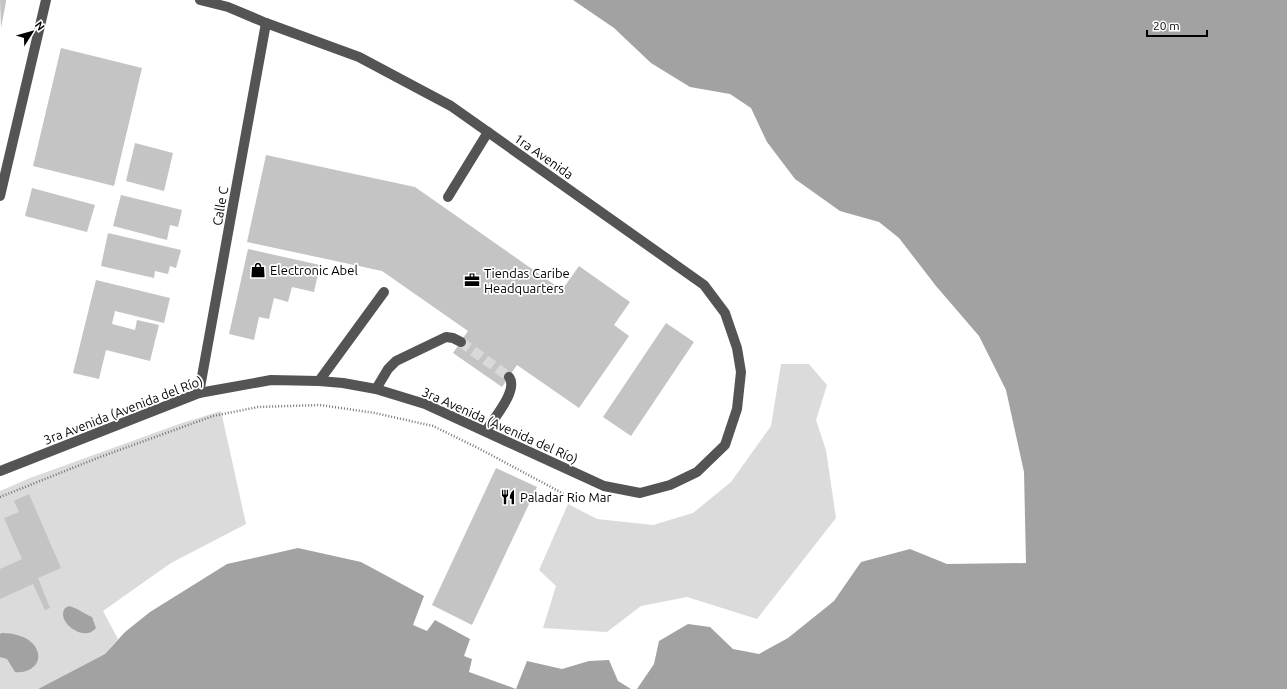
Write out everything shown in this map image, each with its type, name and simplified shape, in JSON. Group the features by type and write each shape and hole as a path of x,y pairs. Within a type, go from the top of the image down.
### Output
{"street":[{"path":"0,196 46,0"},
{"name":"1ra Avenida","path":"200,0 228,7 266,23 359,57 451,106 704,285 725,313 737,348 741,372 737,408 725,445"},
{"name":"Calle C","path":"199,393 266,23"},
{"path":"448,197 488,132"},
{"path":"319,382 384,292"},
{"path":"376,389 388,369 396,361 446,337 461,342"},
{"path":"486,431 508,398 512,387 512,380 509,377"},
{"name":"3ra Avenida (Avenida del Río)","path":"0,471 199,393 271,380 343,383 376,389 426,404 604,486 640,493 670,485 697,472 725,445"}],"path":[{"path":"0,497 100,457 213,416 258,407 320,405 375,413 433,426 478,448 564,494"}],"shaded area":[{"path":"573,0 1287,0 1287,689 637,689 654,664 659,641 688,624 710,627 733,649 759,654 788,638 834,601 861,562 910,549 947,564 1026,563 1024,472 1006,390 979,336 936,286 899,238 879,222 840,211 795,179 767,142 751,108 730,94 690,87 651,63 614,28"},
{"path":"781,364 809,364 827,385 816,420 826,450 836,518 757,619 687,597 641,606 607,632 543,628 556,586 539,570 568,504 597,519 653,525 693,513 731,482 771,426"},
{"path":"221,411 246,524 171,563 103,611 118,639 105,654 38,689 0,689 0,491 30,478 179,424"},
{"path":"298,548 361,562 424,596 413,625 427,631 435,620 470,639 464,656 472,659 469,672 516,689 38,689 105,654 125,632 150,612 227,564"},
{"path":"69,606 92,617 96,628 92,632 81,633 71,628 64,619 63,614 65,608"},
{"path":"2,633 28,639 34,645 38,656 35,665 31,669 15,672 7,659 0,657 0,634"},
{"path":"609,660 618,681 631,689 516,689 527,661 562,669 589,661"}],"building":[{"path":"0,0 6,0 1,28"},
{"path":"61,48 142,68 114,186 33,166"},
{"path":"135,143 173,153 164,191 126,181"},
{"name":"Tiendas Caribe Headquarters","path":"266,155 415,187 562,290 579,266 630,302 614,325 629,336 579,408 517,365 502,387 453,353 468,331 382,271 247,242"},
{"path":"32,188 95,205 87,232 25,216"},
{"path":"121,195 182,210 178,227 170,225 167,240 113,226"},
{"path":"108,233 181,250 176,268 170,266 168,274 155,271 154,278 101,266"},
{"path":"248,249 320,265 314,292 292,287 288,302 274,298 269,319 259,317 254,340 229,334"},
{"path":"96,280 170,298 164,323 115,311 112,324 135,330 137,320 159,325 150,361 106,350 99,379 73,373"},
{"path":"666,323 694,342 631,436 603,417"},
{"path":"496,468 537,487 472,625 432,605"},
{"path":"29,494 61,568 38,578 50,608 45,610 33,584 0,599 0,569 22,559 4,518 19,512 14,501"}],"tunnel":[{"path":"461,342 509,377"}],"place":[{"name":"Electronic Abel","path":"258,270"},
{"name":"Tiendas Caribe Headquarters","path":"472,280"},
{"name":"Paladar Rio Mar","path":"508,497"}]}
